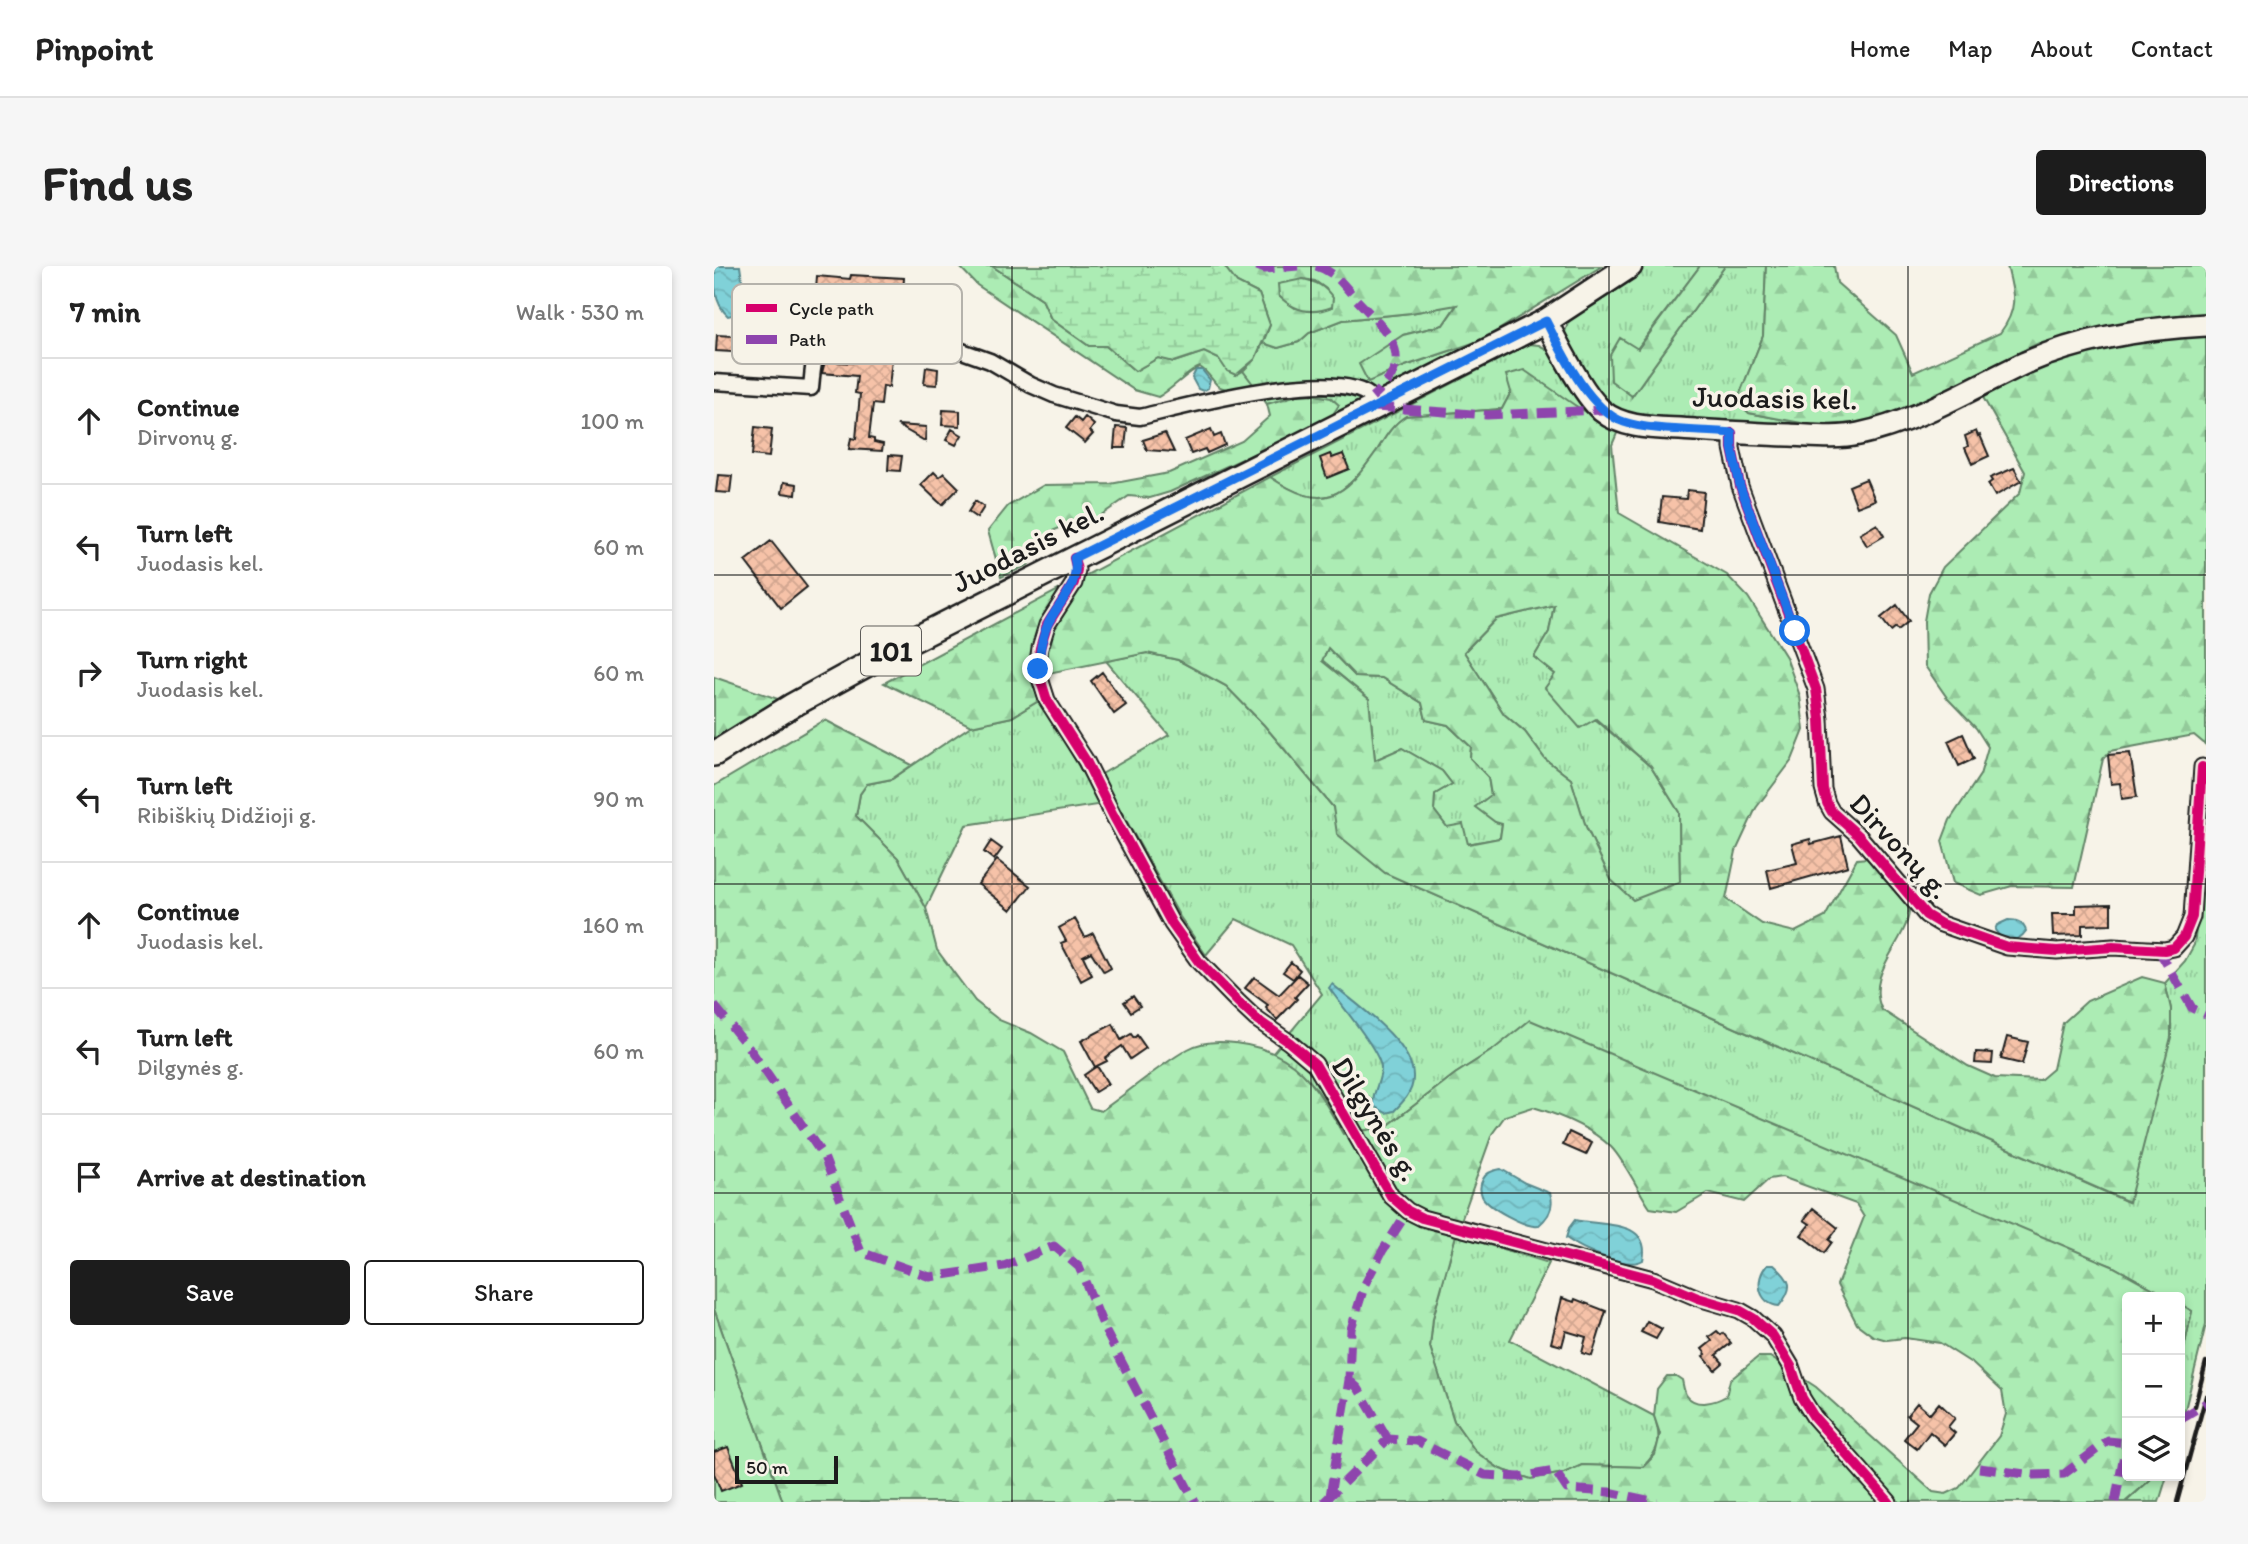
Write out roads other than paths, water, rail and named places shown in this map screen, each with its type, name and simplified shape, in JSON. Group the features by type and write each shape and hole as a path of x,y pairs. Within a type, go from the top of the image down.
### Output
{"main road":[{"name":"101","path":"1376,407 1546,321 1630,266"},
{"name":"Juodasis kel.","path":"714,754 793,705 897,648 1376,407"}],"street":[{"name":"Juodasis kel.","path":"1546,321 1556,342 1594,400 1602,410 1625,423 1732,433 1817,436 1857,434 1910,417 2027,362 2059,351 2144,332 2206,325"},
{"path":"962,351 990,361 1054,395 1127,416 1140,417 1297,385 1328,385 1358,390 1372,397 1376,407"},
{"path":"714,382 811,388 814,364"},
{"name":"Dirvonų g.","path":"1732,433 1732,448 1740,486 1816,689 1823,789 1827,803 1859,836 1926,915 1941,924 2007,947 2057,951 2113,947 2164,950 2174,948 2184,937 2192,917 2202,767"},
{"name":"Dilgynės g.","path":"1074,558 1077,570 1074,583 1047,625 1040,648 1038,669 1047,700 1086,761 1172,924 1199,962 1238,1002 1315,1064 1391,1196 1408,1211 1422,1218 1653,1279 1739,1310 1753,1318 1773,1336 1791,1366 1802,1398 1814,1417 1889,1502"}],"water":[{"path":"715,266 740,266 744,284 732,284 732,315 728,316 720,305"},
{"path":"1196,370 1202,370 1210,380 1208,388 1203,391 1198,389 1192,378"},
{"path":"2008,920 2023,925 2026,931 2023,935 2010,940 1998,934 1995,930 1997,925"},
{"path":"1332,984 1382,1026 1405,1052 1413,1078 1409,1092 1394,1111 1386,1113 1373,1106 1381,1073 1379,1060 1329,988"},
{"path":"1501,1169 1550,1193 1550,1211 1538,1226 1507,1216 1485,1201 1481,1190 1484,1177"},
{"path":"1575,1220 1621,1226 1631,1230 1644,1246 1643,1260 1615,1260 1573,1243 1566,1238"},
{"path":"1767,1265 1774,1265 1789,1284 1787,1294 1779,1306 1766,1301 1760,1290 1760,1277"}],"railway":[{"path":"2195,1406 2206,1362"},
{"path":"2177,1502 2206,1396"}]}
